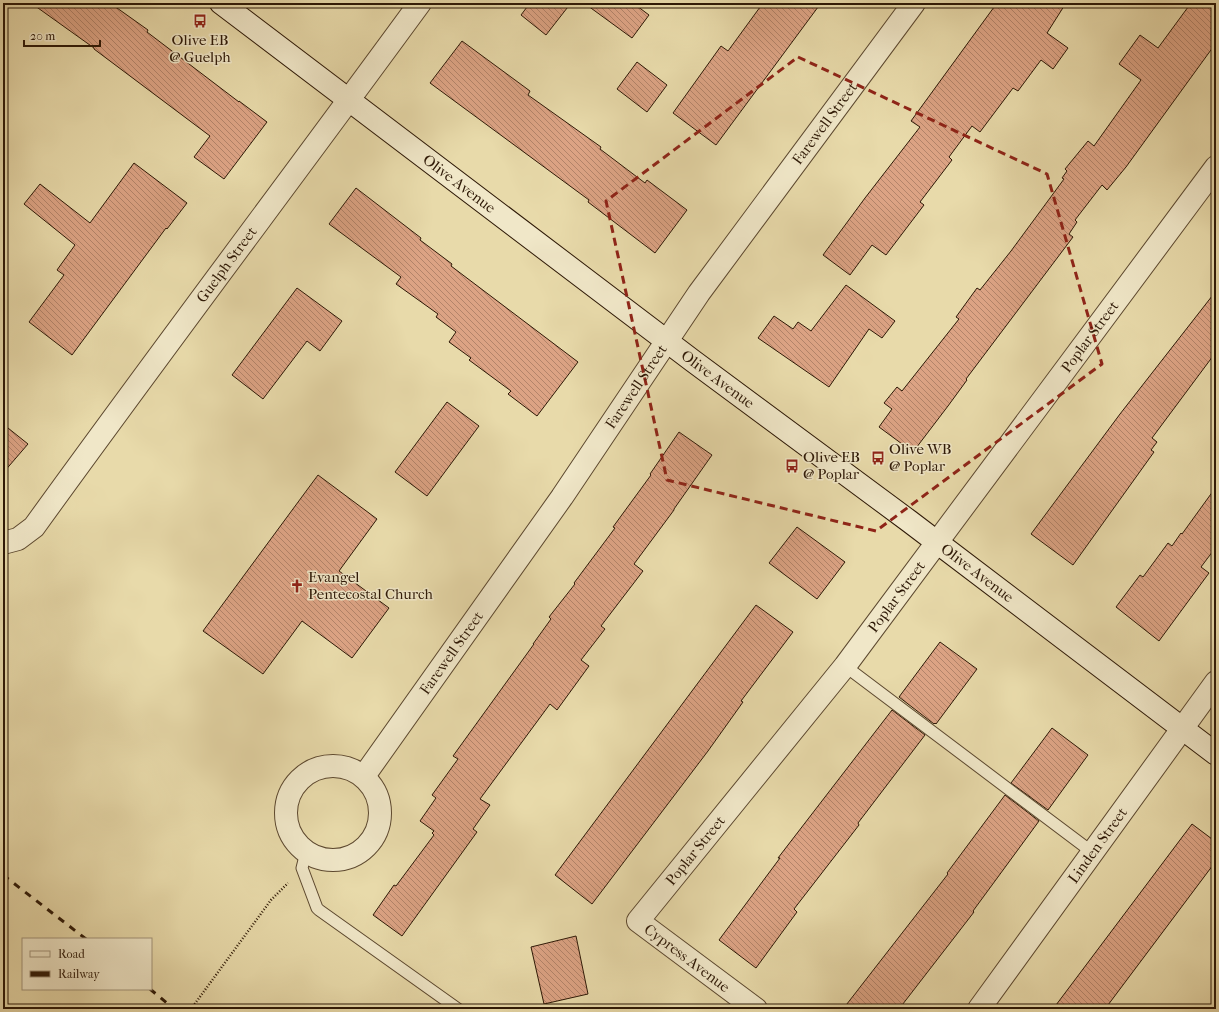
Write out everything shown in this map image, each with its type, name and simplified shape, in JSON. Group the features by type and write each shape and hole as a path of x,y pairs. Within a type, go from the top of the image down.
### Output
{"street":[{"name":"Olive Avenue","path":"221,3 1216,754"},
{"name":"Guelph Street","path":"3,543 18,538 34,527 148,369 350,100 420,3"},
{"name":"Farewell Street","path":"364,776 562,497 699,293 914,3"},
{"name":"Poplar Street","path":"638,921 845,666 1216,167"},
{"name":"Linden Street","path":"978,1009 1216,682"},
{"path":"336,766 351,770 364,776 374,791 380,806 379,821 374,836 364,849 351,857 335,860 320,858 304,860 287,828 285,812 288,797 295,784 307,774 321,767 336,766"},
{"name":"Cypress Avenue","path":"638,921 756,1009"}],"lane":[{"path":"845,666 1092,852"},
{"path":"304,860 317,908 319,910 458,1009"}],"path":[{"path":"191,1009 271,900 304,860"}],"highlighted area":[{"path":"798,57 1047,174 1102,364 876,531 667,480 606,201"}],"building":[{"path":"31,3 110,3 148,30 147,32 267,122 224,179 194,157 210,136 94,48"},
{"path":"530,3 571,3 546,35 521,15"},
{"path":"584,3 633,3 649,15 632,38"},
{"path":"763,3 821,3 716,145 673,113 721,46 728,51"},
{"path":"997,3 1066,3 1047,33 1068,48 1053,69 1041,60 1018,91 1013,88 980,132 972,126 949,157 952,160 920,202 924,205 886,255 872,245 850,275 823,255 920,127 911,121"},
{"path":"1191,3 1216,3 1216,43 1126,167 1107,190 1102,185 1075,220 1077,222 1069,234 1073,237 913,452 879,427 892,409 884,403 897,387 902,391 959,319 956,317 977,288 980,290 1064,179 1062,178 1067,171 1065,169 1088,141 1094,146 1141,80 1119,64 1140,35 1158,48"},
{"path":"462,41 530,91 528,95 601,147 600,149 645,183 647,180 687,210 655,253 588,202 589,200 430,83"},
{"path":"637,62 667,85 647,112 617,89"},
{"path":"134,163 187,203 167,229 166,228 72,355 29,322 64,275 57,270 75,245 24,204 40,184 90,223"},
{"path":"356,188 421,238 420,240 452,264 451,266 578,362 537,416 508,394 511,391 469,360 471,358 449,342 456,332 436,317 438,314 396,284 401,277 329,224"},
{"path":"846,285 895,321 882,338 869,329 829,387 758,338 774,316 793,329 798,322 811,331"},
{"path":"297,288 342,321 320,351 307,341 263,399 232,375"},
{"path":"1216,291 1216,352 1152,438 1157,442 1151,450 1154,452 1073,565 1031,534 1120,414"},
{"path":"447,402 479,426 427,496 395,472"},
{"path":"3,424 28,444 3,473"},
{"path":"679,432 712,455 634,564 643,571 601,626 605,629 581,660 589,666 557,710 550,704 480,799 490,805 473,829 477,832 402,936 373,915 394,885 396,886 434,835 432,833 434,831 420,821 436,798 432,795 458,759 453,756 534,644 551,619 549,617 575,584 574,583 615,528 613,527 651,475 650,474"},
{"name":"Evangel Pentecostal Church","path":"318,475 377,519 339,571 389,608 352,658 302,621 263,674 203,631"},
{"path":"1216,487 1216,547 1201,567 1209,573 1159,641 1116,607 1140,575 1143,577 1168,543 1172,546 1181,533 1182,534"},
{"path":"797,527 845,562 817,599 769,563"},
{"path":"756,605 793,632 741,701 743,702 708,751 592,904 555,875"},
{"path":"940,642 977,669 936,724 934,724 899,697"},
{"path":"892,710 925,735 858,823 859,825 794,909 797,912 756,968 719,940 780,858 778,858"},
{"path":"1052,728 1088,755 1048,810 1011,783"},
{"path":"1005,795 1039,821 973,911 974,912 899,1009 843,1009 948,874 947,873"},
{"path":"1192,824 1216,842 1216,861 1105,1009 1053,1009"},
{"path":"576,936 588,994 544,1004 531,947"}],"railway":[{"path":"3,875 85,938"},
{"path":"151,990 174,1009"}],"place":[{"name":"Olive EB @ Guelph","path":"200,21"},
{"name":"Olive WB @ Poplar","path":"878,458"},
{"name":"Olive EB @ Poplar","path":"792,466"},
{"name":"Evangel Pentecostal Church","path":"297,586"}]}
